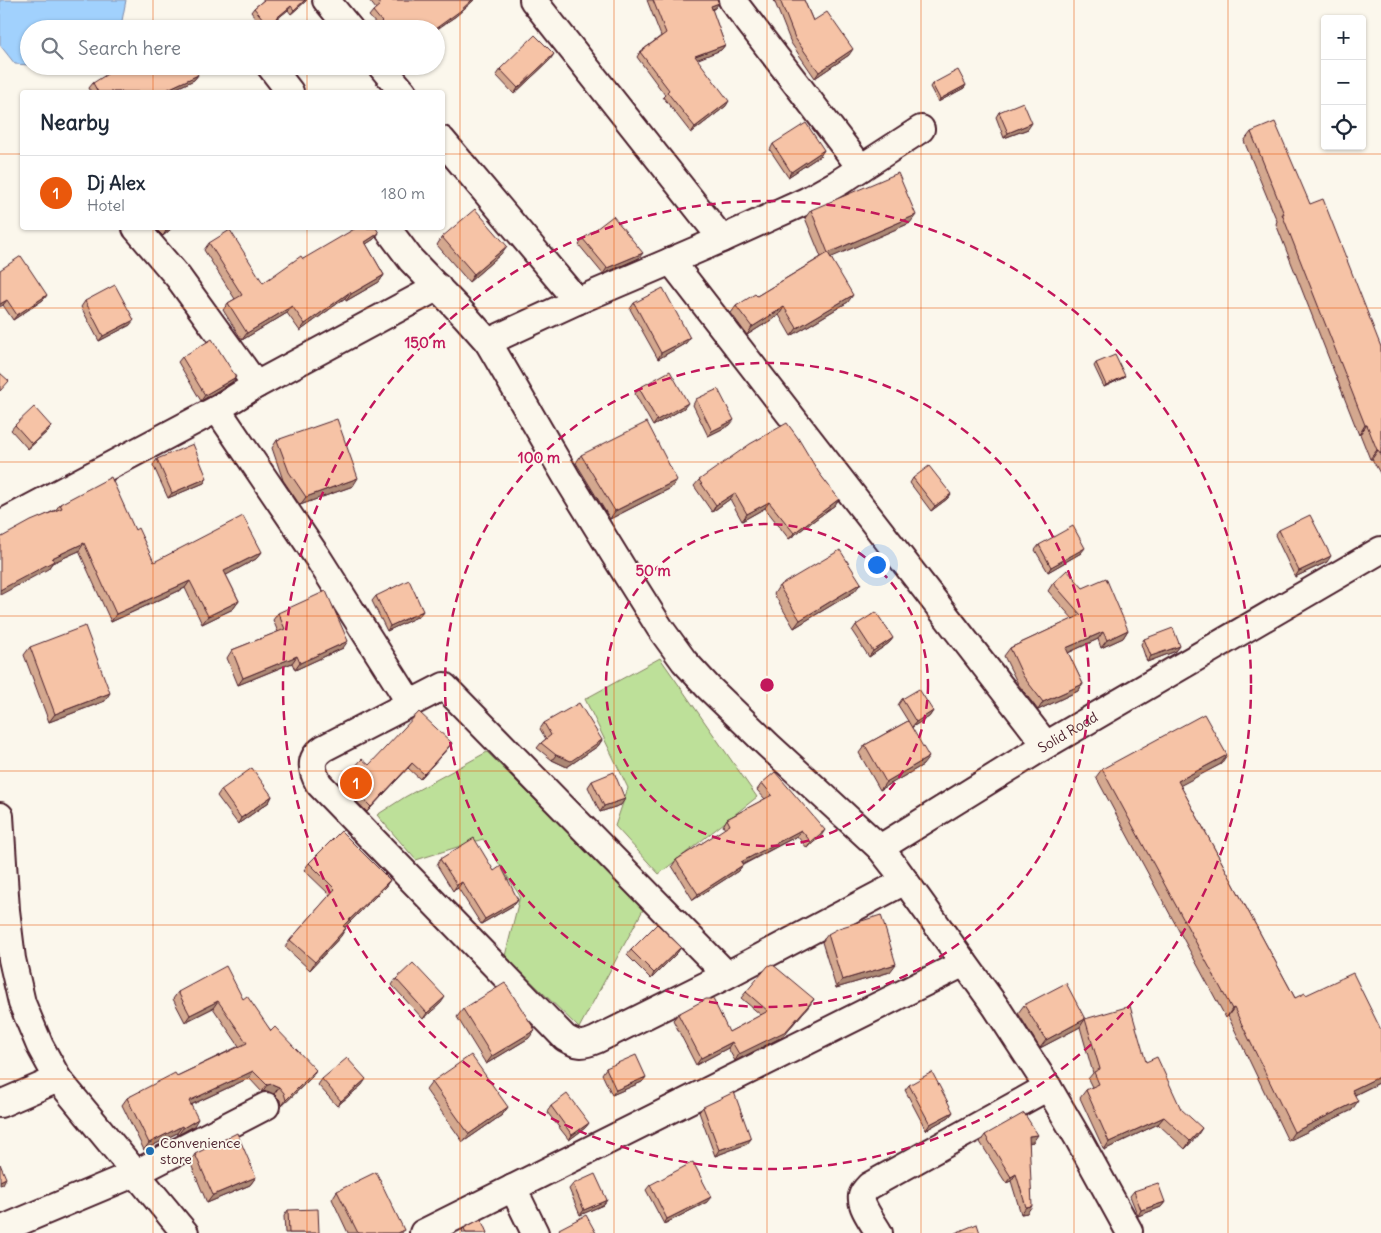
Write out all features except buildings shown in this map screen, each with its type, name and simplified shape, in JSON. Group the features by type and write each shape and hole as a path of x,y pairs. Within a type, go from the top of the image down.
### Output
{"street":[{"path":"326,0 343,20"},
{"path":"533,0 722,239"},
{"path":"732,0 861,168"},
{"path":"277,75 288,90"},
{"path":"389,75 401,90"},
{"path":"488,342 806,201 838,183 921,129"},
{"path":"445,144 577,301"},
{"path":"138,230 178,277 256,385"},
{"path":"388,230 411,260 438,286 488,342 554,456 628,577 660,628 684,660 708,688 880,848 905,881 996,1007 1048,1087 1129,1231"},
{"path":"671,261 1046,745"},
{"path":"0,524 217,409 256,385 438,286"},
{"path":"217,409 318,558 410,703"},
{"name":"Solid Road","path":"880,848 1046,745 1381,550"},
{"path":"727,975 444,686 317,752 313,760 313,769 319,784 565,1038 573,1043 587,1044 727,975 905,881"},
{"path":"0,816 2,880 12,959 22,1003 40,1046 58,1079 185,1233"},
{"path":"423,1233 964,963"},
{"path":"0,1104 58,1079"},
{"path":"879,1233 862,1204 864,1191 869,1186 1048,1087"},
{"path":"0,1230 136,1173 266,1106"},
{"path":"513,1188 535,1233"}],"green space":[{"path":"660,658 757,797 659,874 615,826 628,788 585,699"},
{"path":"487,752 644,908 579,1028 505,956 520,896 483,839 416,860 377,815 405,797"}],"water":[{"path":"0,0 126,0 122,20 20,20 20,64 15,64 0,45"}],"place":[{"name":"Dj Alex","path":"356,783"},
{"name":"Convenience store","path":"150,1151"}]}
